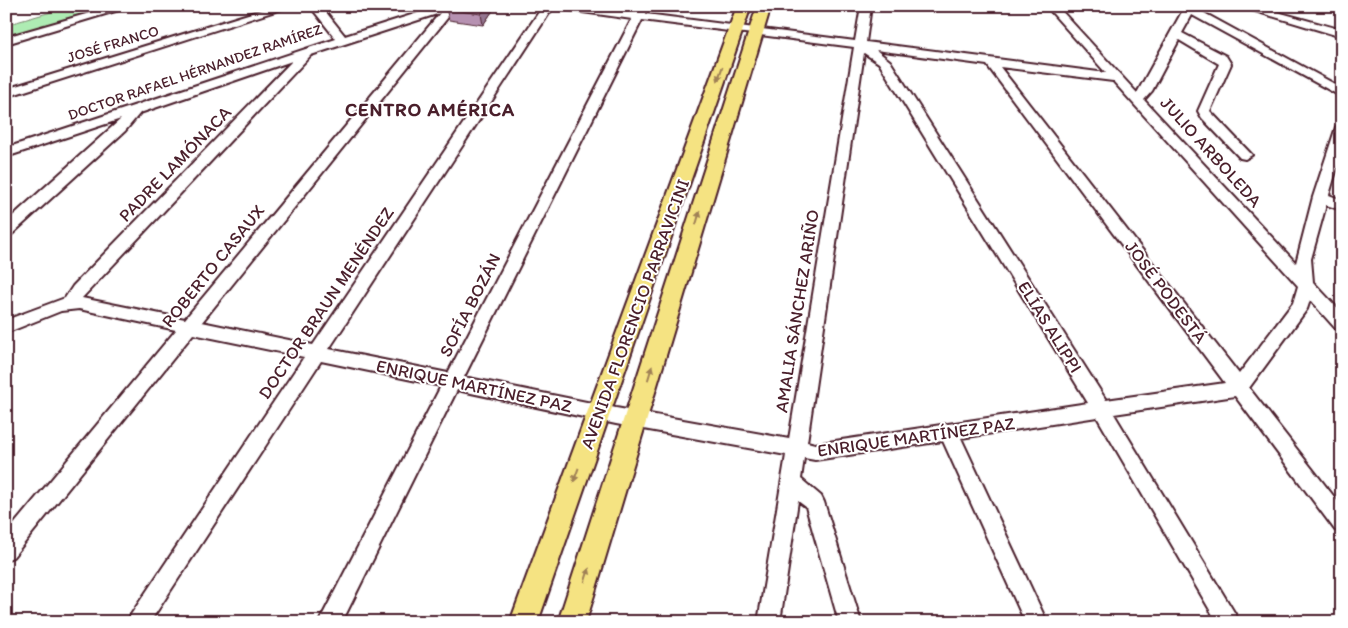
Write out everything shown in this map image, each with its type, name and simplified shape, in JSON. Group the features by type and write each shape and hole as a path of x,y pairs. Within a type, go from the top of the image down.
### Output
{"main road":[{"name":"AVENIDA FLORENCIO PARRAVICINI","path":"524,622 744,6"},
{"name":"AVENIDA FLORENCIO PARRAVICINI","path":"572,622 764,6"}],"street":[{"path":"6,41 126,6"},
{"name":"JOSÉ FRANCO","path":"6,93 286,6"},
{"path":"315,6 343,40"},
{"name":"DOCTOR BRAUN MENÉNDEZ","path":"137,622 549,6"},
{"path":"561,6 642,11 756,32 1116,78"},
{"name":"AMALIA SÁNCHEZ ARIÑO","path":"770,622 790,482 866,6"},
{"name":"JULIO ARBOLEDA","path":"1051,6 1306,286 1340,320"},
{"path":"1243,6 1342,34"},
{"name":"DOCTOR RAFAEL HÉRNANDEZ RAMÍREZ","path":"6,153 343,40 451,7"},
{"name":"ROBERTO CASAUX","path":"6,550 451,7"},
{"path":"1137,100 1146,91 1189,7 1342,93"},
{"name":"SOFÍA BOZÁN","path":"330,622 642,11"},
{"path":"1175,34 1222,59 1225,64 1204,111 1208,118 1245,155"},
{"name":"ELÍAS ALIPPI","path":"859,44 884,62 1102,410 1229,622"},
{"name":"PADRE LAMÓNACA","path":"70,303 79,290 307,52"},
{"name":"JOSÉ PODESTÁ","path":"990,61 1342,522"},
{"path":"6,231 120,128 135,110"},
{"path":"1239,388 1301,304 1306,286 1303,259 1342,127"},
{"path":"1320,197 1342,205"},
{"path":"6,327 70,303"},
{"name":"ENRIQUE MARTÍNEZ PAZ","path":"70,303 317,352 636,420 795,450 815,452 1239,388"},
{"path":"1301,304 1340,320"},
{"path":"949,432 1036,622"},
{"path":"790,482 814,502 850,622"}],"green space":[{"path":"72,6 118,6 6,38 6,25"}],"building":[{"path":"449,6 487,6 481,14 446,9"}],"district":[{"name":"CENTRO AMÉRICA","path":"430,109"}]}
